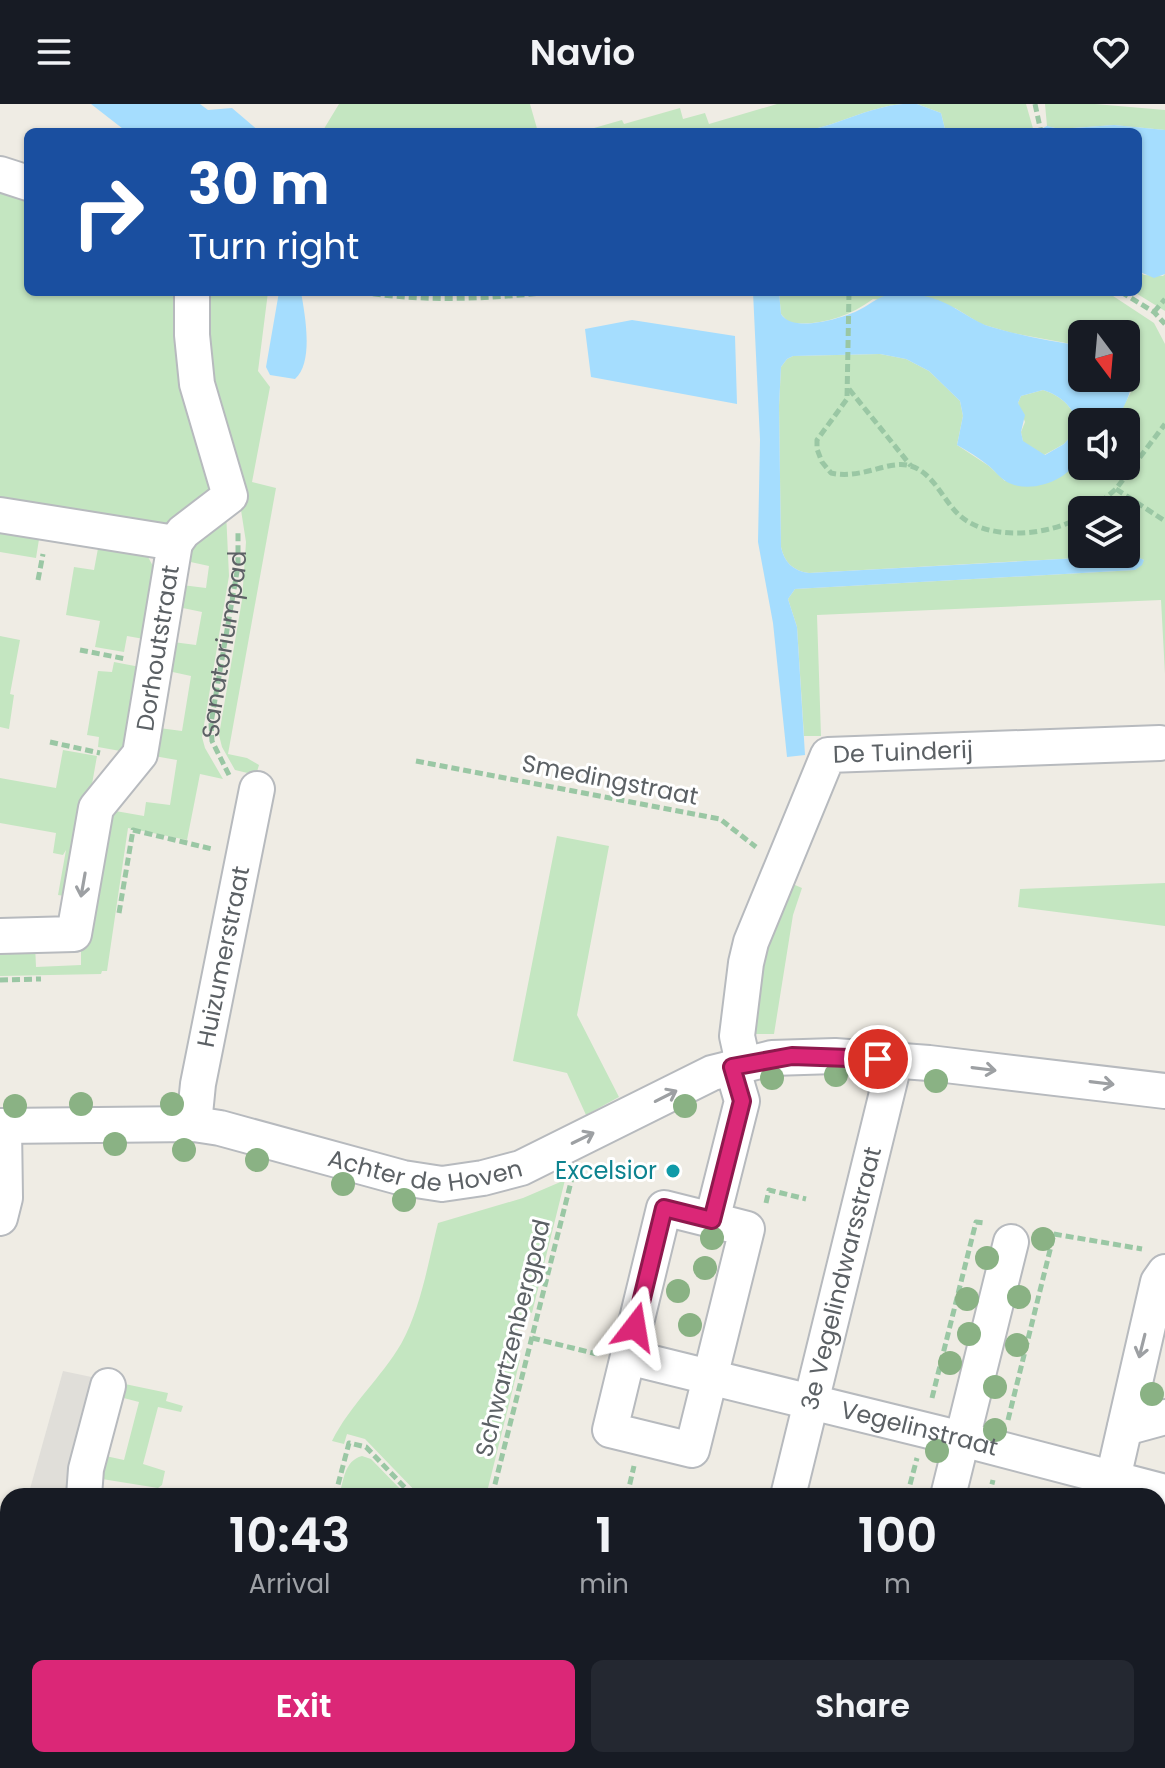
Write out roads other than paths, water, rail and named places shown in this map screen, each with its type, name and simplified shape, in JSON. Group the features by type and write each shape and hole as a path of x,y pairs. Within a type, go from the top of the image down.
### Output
{"street":[{"path":"0,174 24,182"},
{"path":"175,543 183,532 230,496 197,384 192,296"},
{"name":"Dorhoutstraat","path":"0,515 175,543 140,754 96,808 74,934 0,936"},
{"name":"De Tuinderij","path":"712,1220 742,1101 737,1036 746,963 758,920 783,868 806,803 828,755 1160,743"},
{"name":"Huizumerstraat","path":"194,1124 198,1084 257,789"},
{"name":"Achter de Hoven","path":"2,1126 194,1124 220,1128 403,1178 442,1184 502,1174 697,1081 737,1065 792,1056 895,1060 1165,1091"},
{"name":"3e Vegelindwarsstraat","path":"790,1488 895,1060"},
{"path":"0,1218 5,1198 2,1126"},
{"path":"664,1208 712,1220 747,1229 692,1450 610,1430 664,1208"},
{"path":"950,1488 1011,1242"},
{"path":"1112,1487 1158,1282 1165,1272"},
{"name":"Vegelinstraat","path":"628,1357 1001,1448 1112,1487"},
{"path":"85,1488 86,1469 108,1386"},
{"path":"1125,1428 1165,1417"}],"water":[{"path":"91,104 200,104 208,110 232,108 255,128 122,128"},
{"path":"917,104 941,113 945,128 816,128 877,109"},
{"path":"1114,125 1165,130 1165,274 1154,278 1142,273 1142,128 1073,128"},
{"path":"278,296 302,296 306,350 301,371 295,379 270,375 266,367"},
{"path":"753,296 779,296 781,314 787,320 805,324 847,315 886,296 935,299 985,325 1068,343 1068,392 1129,392 1123,408 1070,408 1062,399 1043,390 1021,396 1018,403 1025,415 1021,432 1023,441 1045,455 1068,439 1068,472 1050,482 1027,487 1004,480 957,445 963,416 960,401 929,371 906,359 880,354 793,356 787,359 781,367 779,406 781,547 784,557 794,568 809,573 1068,559 1068,568 1138,568 795,589 788,599 797,627 805,755 787,757 773,623 758,542 760,440"},
{"path":"632,320 735,336 737,404 591,377 585,329"}],"place":[{"name":"Excelsior","path":"673,1171"}]}
